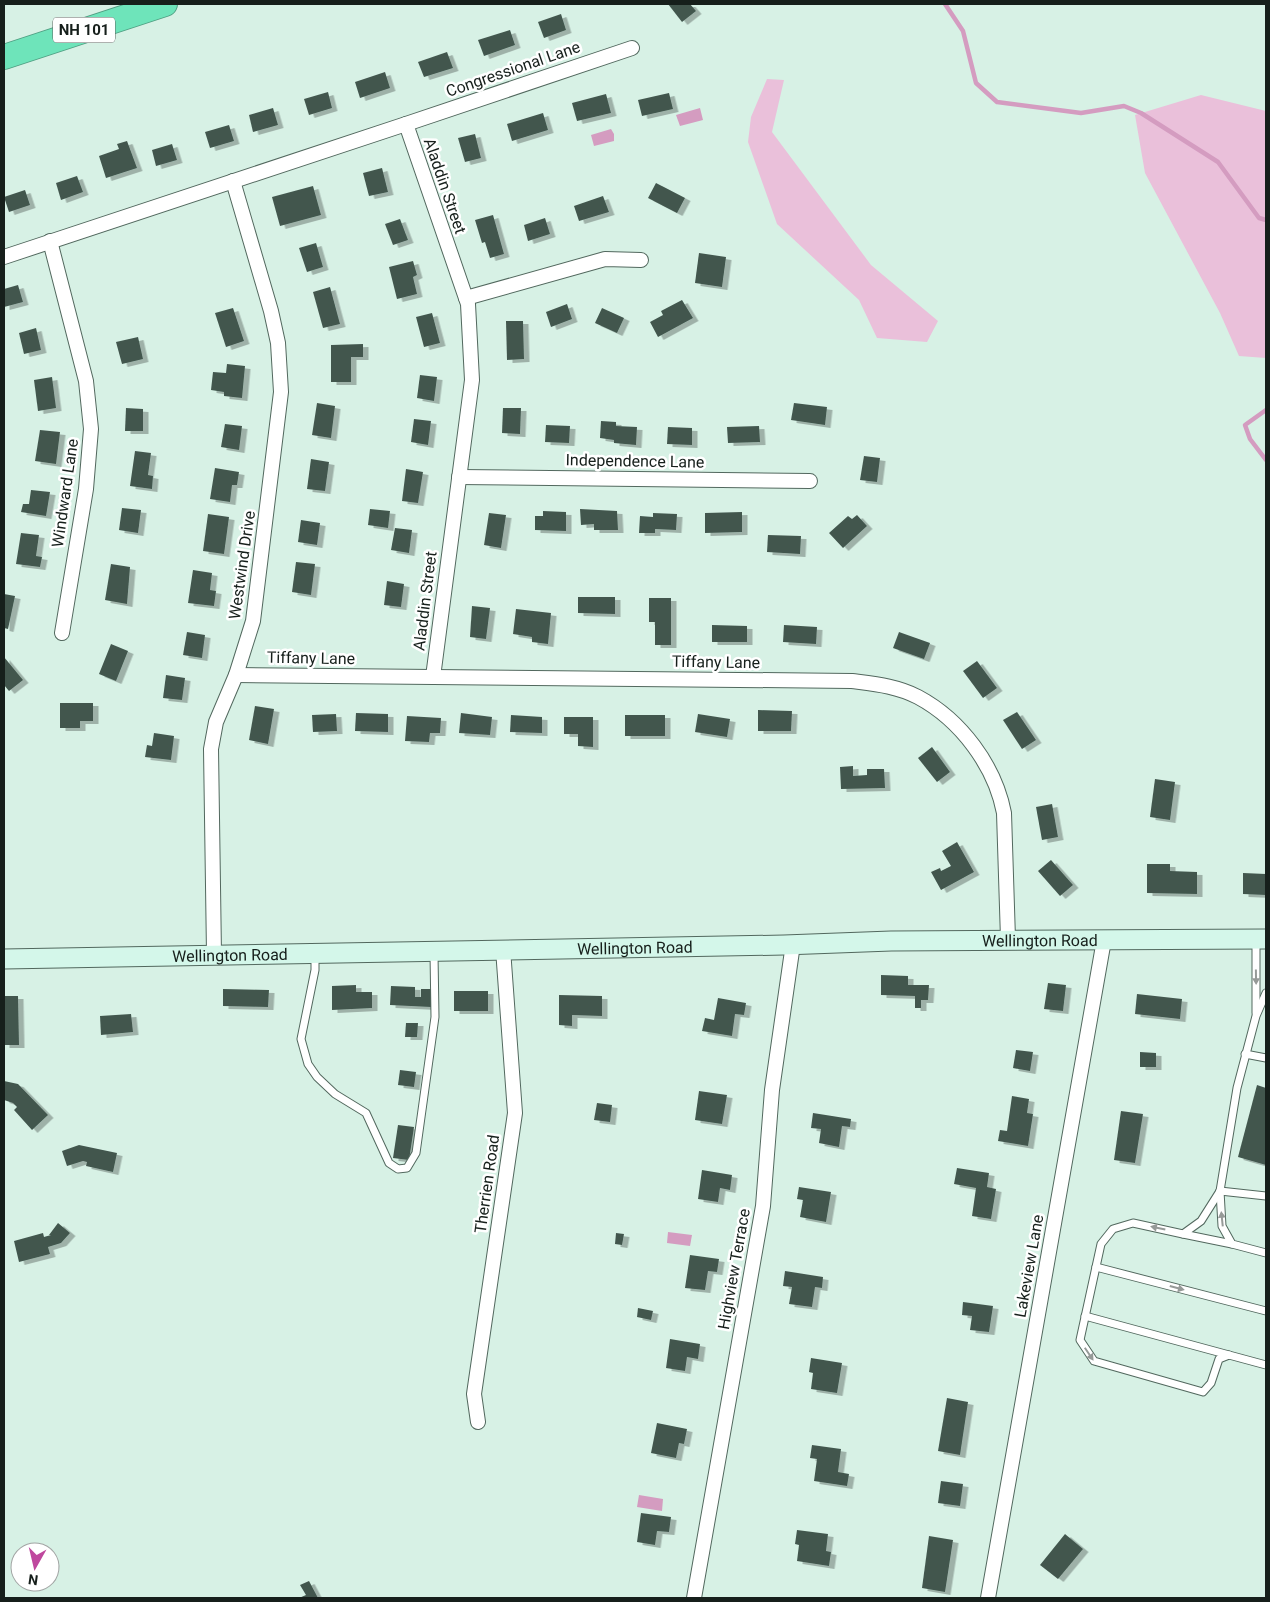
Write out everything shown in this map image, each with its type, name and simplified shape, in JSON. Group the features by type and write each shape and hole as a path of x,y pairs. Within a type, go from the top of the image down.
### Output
{"highway":[{"name":"NH 101","path":"4,57 165,4"}],"main road":[{"name":"Wellington Road","path":"4,958 1008,940 1261,939"}],"street":[{"name":"Congressional Lane","path":"406,124 632,48"},
{"name":"Aladdin Street","path":"4,257 406,124 466,298 471,347 472,380 432,677"},
{"name":"Westwind Drive","path":"214,954 211,749 216,722 236,675 253,621 282,375 271,311 233,181"},
{"name":"Windward Lane","path":"50,242 86,381 91,430 86,489 62,633"},
{"path":"466,298 605,259 641,260"},
{"name":"Independence Lane","path":"459,477 810,481"},
{"name":"Tiffany Lane","path":"236,675 852,681 887,685 918,697 945,716 968,739 988,766 1001,797 1006,834 1008,940"},
{"name":"Lakeview Lane","path":"988,1598 1104,940"},
{"name":"Highview Terrace","path":"694,1598 763,1206 772,1090 793,944"},
{"name":"Therrien Road","path":"478,1422 474,1394 515,1113 503,950"}],"lane":[{"path":"1256,1016 1261,939"},
{"path":"315,952 315,970 300,1039 308,1064 317,1077 335,1094 366,1114 389,1163 398,1169 407,1168 416,1153 435,1017 434,951"},
{"path":"1232,1244 1222,1226 1220,1191 1229,1133 1245,1054 1256,1016 1266,992"},
{"path":"1245,1054 1266,1058"},
{"path":"1220,1191 1266,1196"},
{"path":"1183,1234 1201,1221 1220,1191"},
{"path":"1229,1355 1219,1359 1211,1383 1203,1392 1094,1361 1080,1340 1101,1244 1113,1229 1133,1223 1266,1253"},
{"path":"1096,1267 1266,1311"},
{"path":"1085,1316 1266,1365"}],"shaded area":[{"path":"767,79 784,80 772,132 871,265 938,321 927,342 877,338 859,300 777,224 748,142 751,117"},
{"path":"1201,95 1266,111 1266,358 1239,356 1220,313 1145,173 1135,115"},
{"path":"700,108 703,120 680,126 676,115"},
{"path":"611,129 614,134 614,141 594,146 591,135"},
{"path":"668,1232 692,1235 690,1246 667,1243"},
{"path":"639,1495 663,1499 662,1511 637,1507"}],"building":[{"path":"668,4 690,4 696,11 682,22"},
{"path":"561,14 566,30 544,38 538,22"},
{"path":"510,30 515,45 484,56 478,40"},
{"path":"447,52 453,68 424,77 418,62"},
{"path":"385,72 390,88 360,98 355,82"},
{"path":"328,92 332,108 309,115 304,99"},
{"path":"669,93 673,109 642,116 638,100"},
{"path":"606,94 611,113 577,121 572,103"},
{"path":"273,108 278,125 253,132 249,115"},
{"path":"543,113 548,130 512,141 507,124"},
{"path":"229,125 234,141 210,148 205,132"},
{"path":"475,134 481,158 465,162 458,138"},
{"path":"127,141 137,168 106,178 99,156 119,149 117,144"},
{"path":"172,144 177,160 156,166 152,150"},
{"path":"382,168 388,192 369,196 363,173"},
{"path":"77,176 83,192 61,200 56,183"},
{"path":"656,183 685,198 677,213 648,198"},
{"path":"313,186 321,215 280,226 272,197"},
{"path":"25,190 30,205 9,212 4,197"},
{"path":"603,196 609,212 579,221 574,206"},
{"path":"493,215 504,254 490,258 485,242 482,243 475,220"},
{"path":"545,218 550,234 528,241 524,225"},
{"path":"400,219 408,240 393,245 385,224"},
{"path":"316,243 323,267 307,272 299,248"},
{"path":"699,253 726,257 722,287 695,283"},
{"path":"413,261 417,275 413,277 417,294 397,299 389,267"},
{"path":"18,285 23,302 4,307 4,289"},
{"path":"330,287 340,324 323,328 313,292"},
{"path":"682,300 693,318 658,337 650,322 663,315 661,311"},
{"path":"567,304 572,319 551,327 546,312"},
{"path":"233,308 244,341 226,347 215,313"},
{"path":"602,308 624,318 617,333 595,323"},
{"path":"432,313 440,343 424,347 416,317"},
{"path":"506,321 523,321 524,359 507,360"},
{"path":"36,328 41,350 24,354 19,333"},
{"path":"138,337 143,359 122,364 116,342"},
{"path":"363,344 363,357 351,357 351,382 331,382 331,345"},
{"path":"227,364 245,366 242,398 224,396 224,392 211,390 213,372 226,373"},
{"path":"420,375 437,377 434,401 417,398"},
{"path":"52,377 56,408 38,411 34,380"},
{"path":"317,403 335,406 331,438 312,435"},
{"path":"794,403 827,407 825,425 791,420"},
{"path":"126,408 143,409 143,431 125,431"},
{"path":"503,408 521,408 520,434 502,433"},
{"path":"414,419 431,421 428,445 411,442"},
{"path":"601,421 616,422 616,426 637,427 636,445 614,443 614,440 600,438"},
{"path":"225,424 242,426 239,450 221,447"},
{"path":"546,425 570,426 569,443 545,442"},
{"path":"759,426 760,442 728,443 727,427"},
{"path":"668,427 692,428 692,445 667,444"},
{"path":"40,430 60,432 56,464 35,461"},
{"path":"135,451 151,453 148,475 153,476 152,489 130,486"},
{"path":"864,456 880,458 877,482 860,480"},
{"path":"311,459 329,462 325,491 307,489"},
{"path":"215,468 239,472 237,485 232,485 230,502 210,499"},
{"path":"406,469 423,472 418,503 402,501"},
{"path":"31,490 50,492 46,516 21,512 23,504 29,504"},
{"path":"122,508 141,510 138,533 119,530"},
{"path":"370,509 390,511 388,528 368,525"},
{"path":"580,509 617,511 618,530 594,530 594,524 581,525"},
{"path":"543,511 566,512 566,531 535,530 535,516 543,516"},
{"path":"742,512 742,532 705,533 705,513"},
{"path":"489,513 506,515 501,548 484,545"},
{"path":"653,513 677,514 676,530 655,529 655,533 639,533 640,516 653,517"},
{"path":"208,514 229,517 224,554 203,551"},
{"path":"857,515 867,526 843,548 829,533 848,516 852,519"},
{"path":"301,520 320,523 317,545 298,542"},
{"path":"395,528 412,530 409,553 391,550"},
{"path":"21,533 39,535 36,556 42,557 40,567 16,564"},
{"path":"768,535 801,536 800,554 767,552"},
{"path":"296,562 315,564 311,595 292,592"},
{"path":"111,564 130,567 127,604 105,600"},
{"path":"193,570 212,573 210,590 216,591 214,606 188,603"},
{"path":"387,581 404,584 401,607 384,605"},
{"path":"4,594 15,596 8,629 4,628"},
{"path":"578,597 615,597 615,614 578,613"},
{"path":"649,598 671,598 671,645 655,645 655,622 649,622"},
{"path":"472,606 490,608 486,639 470,637"},
{"path":"516,609 551,613 548,644 532,642 532,637 513,634"},
{"path":"712,625 747,626 747,642 712,642"},
{"path":"784,625 817,627 816,644 783,642"},
{"path":"187,632 205,635 202,658 183,655"},
{"path":"899,632 930,643 924,659 893,648"},
{"path":"111,644 128,651 116,681 99,674"},
{"path":"4,657 23,680 9,691 4,685"},
{"path":"977,661 997,688 983,698 963,671"},
{"path":"166,675 185,678 182,700 163,698"},
{"path":"60,703 93,703 93,721 80,721 80,728 60,728"},
{"path":"255,706 274,709 268,744 249,740"},
{"path":"758,710 792,711 791,731 758,731"},
{"path":"1017,712 1036,740 1022,749 1003,720"},
{"path":"356,713 388,714 388,732 355,731"},
{"path":"461,713 492,717 490,735 459,733"},
{"path":"336,714 337,731 313,732 312,715"},
{"path":"698,714 730,719 727,737 695,732"},
{"path":"511,715 542,717 542,733 510,732"},
{"path":"625,715 665,715 665,736 625,736"},
{"path":"407,716 441,718 440,733 430,733 429,742 405,741"},
{"path":"564,717 593,717 593,747 578,746 578,734 564,734"},
{"path":"154,733 174,736 171,760 145,757 147,745 152,746"},
{"path":"932,747 950,772 937,782 918,758"},
{"path":"853,766 853,776 867,775 867,769 884,769 885,788 841,789 840,767"},
{"path":"1155,779 1175,782 1170,820 1150,817"},
{"path":"1052,804 1058,837 1042,840 1036,807"},
{"path":"957,842 974,872 941,890 931,872 940,868 941,871 951,866 942,851"},
{"path":"1051,860 1073,885 1060,896 1038,871"},
{"path":"1147,864 1170,864 1170,871 1197,872 1197,894 1147,893"},
{"path":"1243,873 1266,874 1266,895 1243,894"},
{"path":"881,975 908,976 908,985 929,985 928,1000 921,1000 921,1008 915,1008 915,996 881,995"},
{"path":"1048,983 1066,985 1063,1011 1044,1009"},
{"path":"356,985 356,992 372,992 372,1008 332,1010 332,986"},
{"path":"391,986 415,987 415,997 421,997 421,989 432,989 431,1007 390,1005"},
{"path":"223,989 269,990 268,1007 223,1006"},
{"path":"454,991 488,991 488,1011 454,1011"},
{"path":"1137,994 1182,999 1180,1019 1135,1014"},
{"path":"559,995 602,996 602,1016 572,1015 572,1026 559,1025"},
{"path":"4,996 18,996 19,1045 4,1045"},
{"path":"718,998 746,1003 744,1015 735,1014 732,1036 702,1031 705,1018 714,1020"},
{"path":"131,1014 133,1032 101,1035 100,1016"},
{"path":"406,1023 418,1023 417,1037 405,1037"},
{"path":"1016,1050 1033,1052 1030,1071 1013,1068"},
{"path":"1140,1052 1156,1053 1156,1067 1140,1067"},
{"path":"400,1070 416,1072 414,1087 398,1085"},
{"path":"4,1081 18,1084 48,1115 32,1130 14,1110 17,1107 13,1103 4,1100"},
{"path":"1257,1085 1266,1088 1266,1165 1238,1157"},
{"path":"699,1091 727,1095 722,1124 695,1120"},
{"path":"1012,1096 1029,1099 1027,1113 1033,1114 1028,1146 998,1141 1000,1130 1007,1131"},
{"path":"597,1103 612,1105 610,1122 594,1120"},
{"path":"1121,1111 1143,1114 1135,1163 1114,1160"},
{"path":"813,1113 851,1119 850,1127 842,1126 839,1147 819,1143 821,1129 811,1128"},
{"path":"398,1125 414,1127 409,1160 393,1158"},
{"path":"79,1145 117,1153 113,1172 86,1166 87,1162 83,1161 67,1166 62,1151"},
{"path":"957,1168 989,1173 987,1187 996,1189 991,1219 972,1216 976,1188 954,1184"},
{"path":"702,1170 732,1175 730,1190 720,1188 718,1202 698,1199"},
{"path":"799,1187 831,1192 826,1222 800,1217 803,1200 797,1199"},
{"path":"58,1223 70,1233 61,1243 48,1247 50,1254 19,1262 14,1241 43,1233 44,1237 51,1235 49,1235"},
{"path":"616,1233 624,1234 622,1245 615,1244"},
{"path":"690,1255 719,1259 717,1272 708,1271 705,1290 685,1288"},
{"path":"785,1271 823,1277 822,1288 815,1287 812,1307 789,1304 792,1287 783,1286"},
{"path":"963,1302 993,1306 989,1332 970,1330 972,1316 962,1315"},
{"path":"638,1308 653,1311 651,1320 637,1317"},
{"path":"670,1339 700,1344 698,1359 687,1357 685,1371 666,1368"},
{"path":"811,1358 842,1363 837,1393 811,1389 813,1373 809,1372"},
{"path":"947,1398 968,1402 960,1455 938,1451"},
{"path":"657,1423 687,1429 684,1444 679,1443 676,1458 651,1453"},
{"path":"812,1445 841,1449 838,1472 849,1474 847,1486 814,1481 817,1459 810,1458"},
{"path":"941,1481 963,1484 960,1506 938,1503"},
{"path":"641,1513 671,1517 669,1532 657,1531 655,1545 637,1542"},
{"path":"797,1530 828,1534 826,1551 831,1552 829,1566 797,1561 799,1545 795,1544"},
{"path":"1065,1534 1083,1549 1058,1579 1040,1565"},
{"path":"929,1536 953,1540 945,1592 922,1588"},
{"path":"309,1581 318,1598 299,1598 306,1595 300,1585"}],"waterway":[{"path":"945,4 963,31 976,83 997,102 1081,113 1124,106 1141,113 1218,162 1259,218 1266,220"},
{"path":"1266,410 1245,425 1250,439 1266,460"}]}
